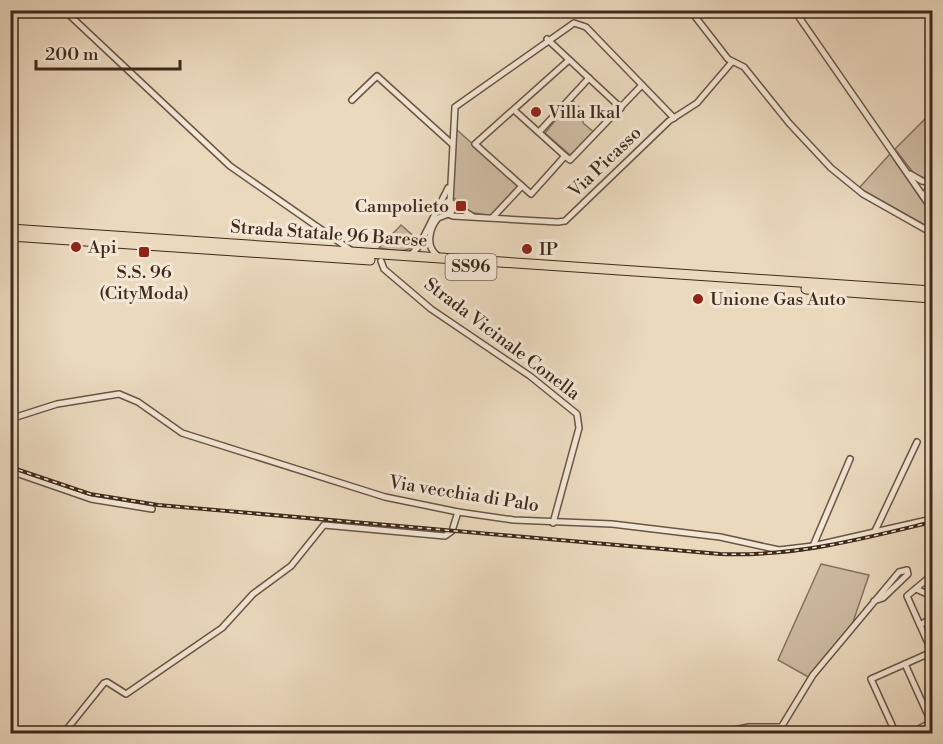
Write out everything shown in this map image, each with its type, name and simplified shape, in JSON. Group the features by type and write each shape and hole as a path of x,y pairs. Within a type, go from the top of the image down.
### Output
{"main road":[{"name":"Strada Statale 96 Barese","path":"10,229 933,291"},
{"name":"Strada Statale 96 Barese","path":"10,236 933,298"}],"street":[{"path":"64,10 230,166 355,253"},
{"path":"690,10 732,62 744,67 789,123 839,175 863,194 933,233"},
{"path":"794,10 933,209"},
{"path":"445,259 432,251 430,237 434,222 453,210 449,186 455,106 547,39 574,23 586,27 674,118"},
{"path":"547,39 621,108"},
{"path":"565,156 531,194 476,144 569,60"},
{"name":"Via Picasso","path":"447,214 565,221 674,118 697,103 732,62"},
{"path":"352,100 377,76 452,144"},
{"path":"539,132 588,78"},
{"path":"514,110 570,160 642,85"},
{"path":"905,170 916,179 933,184 923,196"},
{"path":"403,256 416,250 449,186"},
{"path":"493,217 522,186"},
{"path":"923,196 933,193"},
{"path":"441,205 451,203 473,216"},
{"path":"441,205 441,211 447,214"},
{"name":"Strada Vicinale Conella","path":"381,261 384,269 431,309 530,376 577,414 579,428 554,523"},
{"name":"Via vecchia di Palo","path":"10,419 57,404 120,394 138,402 182,433 251,453 343,486 458,512 554,523 612,524 698,534 779,550 813,546 933,519"},
{"path":"875,531 917,442"},
{"path":"813,546 850,459"},
{"path":"10,471 91,499 152,509"},
{"path":"63,734 104,683 111,684 126,694 222,628 253,594 294,562 324,525 445,536 452,531 458,512"},
{"path":"777,734 813,675 874,601 899,572 907,570 908,574 894,588 874,601"},
{"path":"896,734 872,679 933,652 907,596 933,575"},
{"path":"916,589 933,596"},
{"path":"920,625 933,618"},
{"path":"905,664 932,723 909,734"},
{"path":"714,734 749,727 781,727"},
{"path":"642,734 647,734"}],"shaded area":[{"path":"572,100 584,112 583,123 595,133 570,155 545,133"},
{"path":"926,118 932,126 932,180 915,175 895,149"},
{"path":"456,129 519,186 493,216 469,212 452,196"},
{"path":"890,154 932,215 932,229 859,188"},
{"path":"401,225 419,241 406,250 379,248"},
{"path":"821,564 869,575 852,625 810,678 778,660"}],"railway":[{"path":"10,467 90,494 158,505 720,554 801,550 932,522"}],"place":[{"name":"Villa Ikal","path":"536,112"},
{"name":"Campolieto","path":"461,206"},
{"name":"Api","path":"76,247"},
{"name":"IP","path":"527,249"},
{"name":"S.S. 96 (CityModa)","path":"144,252"},
{"name":"Unione Gas Auto","path":"698,299"}]}
